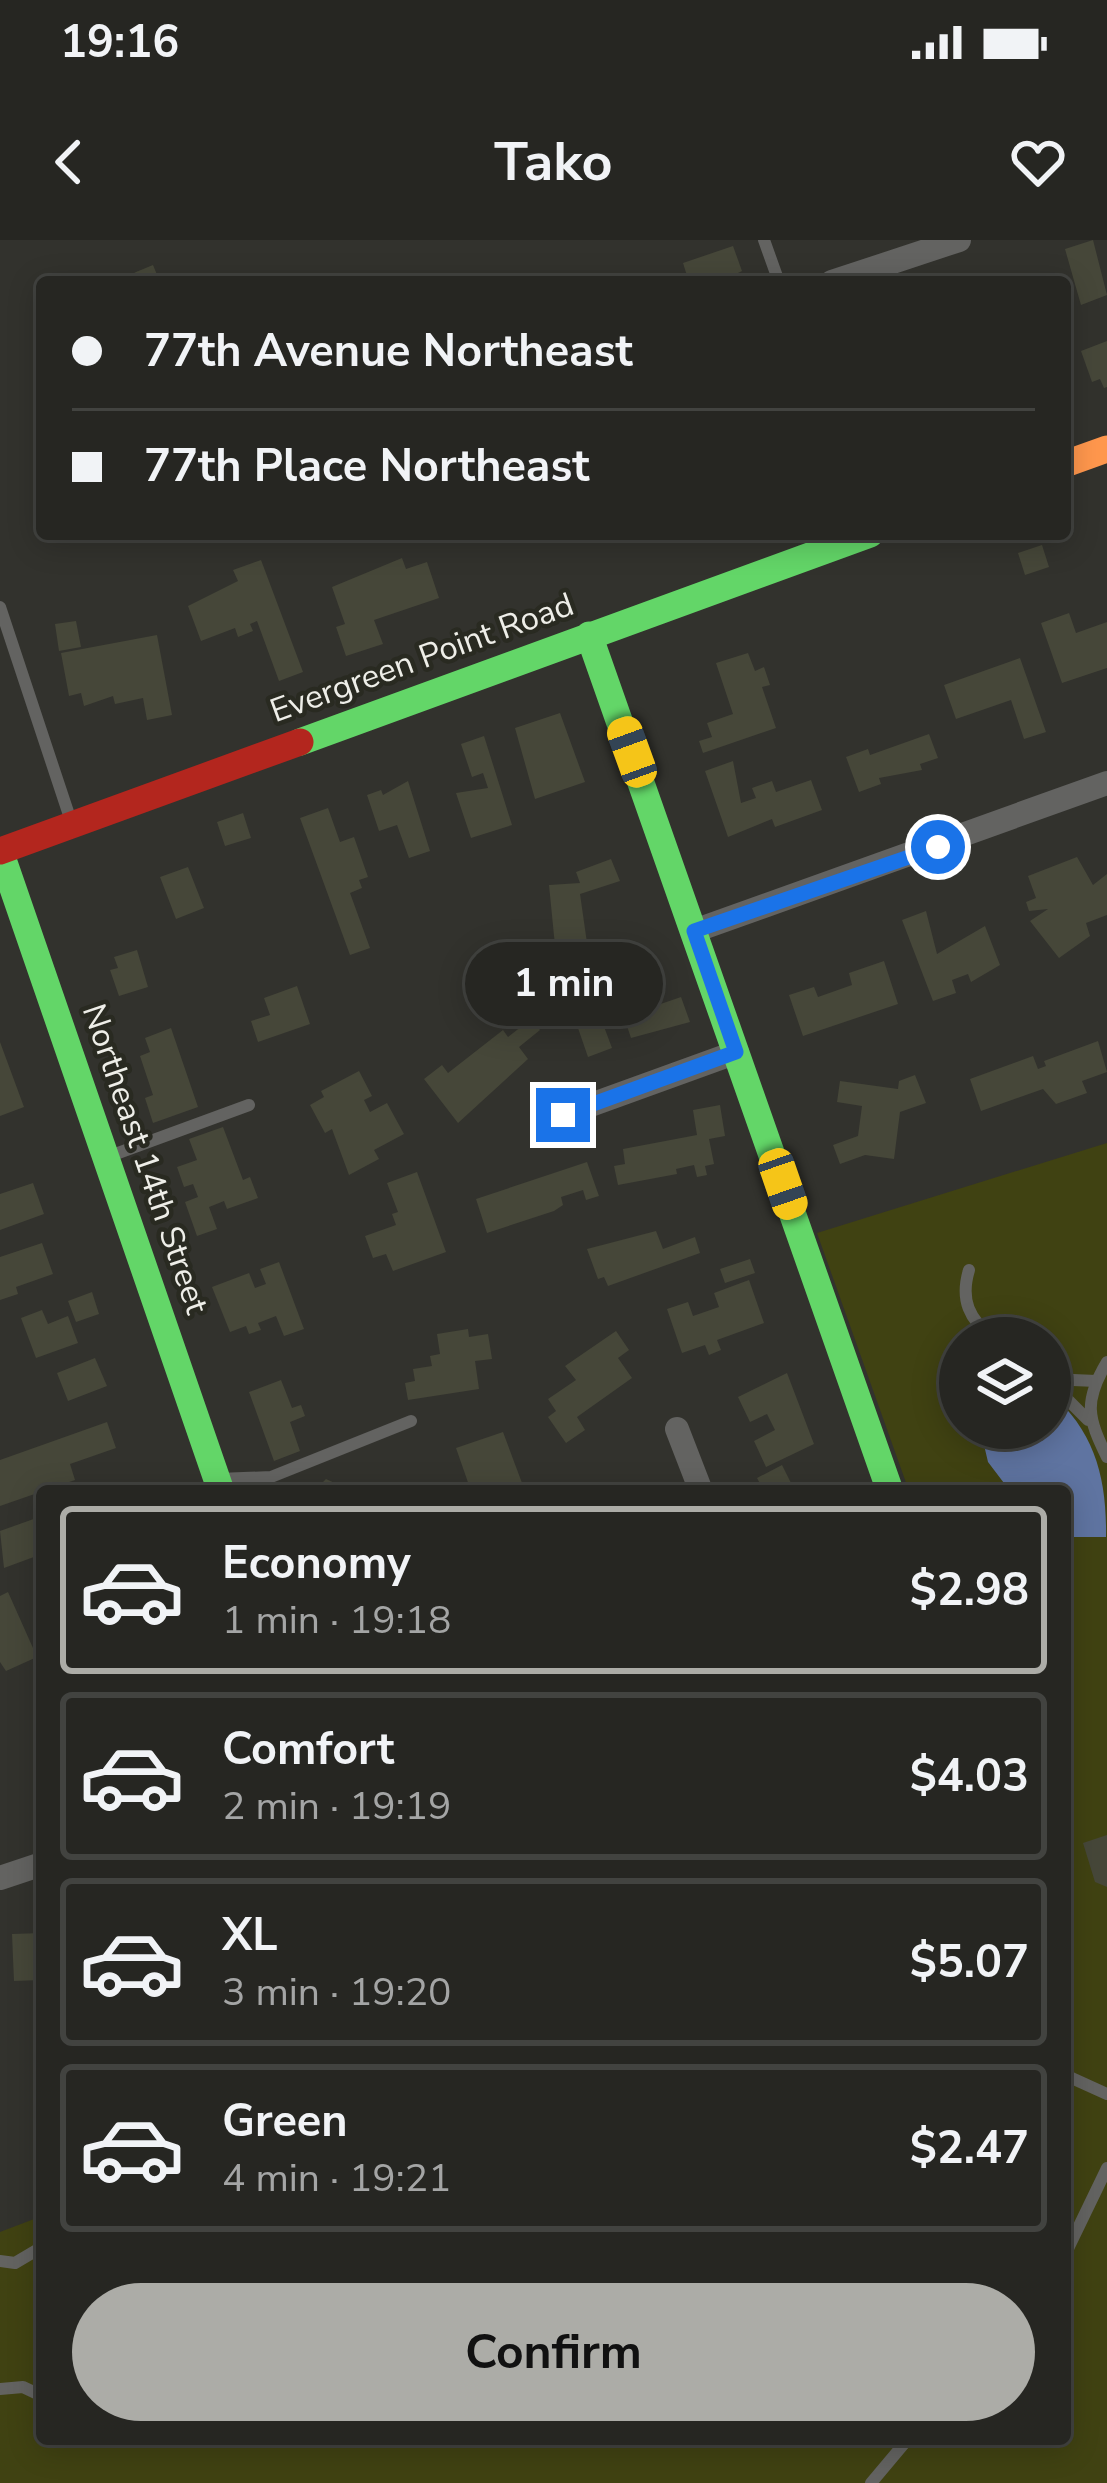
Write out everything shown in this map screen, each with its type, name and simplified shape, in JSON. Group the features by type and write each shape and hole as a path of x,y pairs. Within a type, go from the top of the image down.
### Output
{"street":[{"path":"850,276 959,240"},
{"path":"1071,462 1107,449"},
{"name":"Evergreen Point Road","path":"0,851 853,540"},
{"path":"589,635 888,1485"},
{"path":"694,931 1107,782"},
{"name":"Northeast 14th Street","path":"0,851 219,1485"},
{"path":"563,1115 736,1052"},
{"path":"677,1429 699,1485"},
{"path":"0,1878 36,1866"}],"lane":[{"path":"764,240 776,276"},
{"path":"0,608 73,826"},
{"path":"106,1158 249,1105"},
{"path":"969,1270 963,1290 972,1317"},
{"path":"1088,1420 1096,1381 1107,1362"},
{"path":"1071,1380 1096,1381"},
{"path":"1071,1402 1088,1420 1107,1456"},
{"path":"219,1485 271,1477 411,1421"},
{"path":"1071,2078 1107,2095"},
{"path":"1071,2243 1107,2168"},
{"path":"0,2261 15,2263 36,2251"},
{"path":"0,2389 23,2387 36,2393"},
{"path":"871,2483 903,2445"}],"shaded area":[{"path":"1107,1143 1107,2483 0,2483 0,2232 36,2218 36,2445 1071,2445 1071,1485 907,1485 817,1233"}],"water":[{"path":"1071,1415 1088,1440 1101,1476 1106,1537 1071,1537 1071,1485 1005,1485 988,1462 985,1449 1071,1449"}],"building":[{"path":"1093,240 1107,295 1081,305 1065,249"},
{"path":"733,246 742,271 732,276 687,276 683,263"},
{"path":"153,265 158,276 128,276"},
{"path":"1107,341 1104,388 1100,379 1092,382 1081,351"},
{"path":"1042,545 1049,567 1025,575 1018,553"},
{"path":"402,558 406,569 427,562 439,598 374,620 383,644 346,656 336,627 345,624 332,587"},
{"path":"261,560 303,672 279,681 257,621 250,624 253,631 238,637 235,628 201,641 188,606 238,581 233,570"},
{"path":"1069,613 1076,633 1107,622 1107,668 1062,683 1041,623"},
{"path":"76,621 81,647 59,651 55,624"},
{"path":"157,635 172,715 147,720 143,698 115,704 113,696 84,706 81,693 69,696 61,653"},
{"path":"748,653 755,671 764,667 770,685 762,687 776,728 703,753 699,741 712,737 707,723 733,714 716,663"},
{"path":"1020,658 1046,732 1024,739 1011,700 956,719 944,685"},
{"path":"560,713 585,782 535,799 515,728"},
{"path":"929,734 938,758 920,764 922,770 879,778 881,784 859,792 846,757 868,749 870,755"},
{"path":"484,736 512,825 471,838 456,793 488,788 483,773 472,777 461,744"},
{"path":"733,761 741,803 756,798 752,788 772,781 776,792 811,780 822,810 775,827 772,819 728,837 705,771"},
{"path":"408,781 430,851 409,858 397,825 379,831 367,795 381,790 383,795"},
{"path":"328,808 340,842 354,837 368,877 359,880 362,888 350,893 370,948 350,955 300,818"},
{"path":"243,813 251,838 225,846 217,822"},
{"path":"1077,857 1093,885 1107,874 1107,915 1086,923 1090,936 1059,958 1030,921 1048,909 1029,911 1026,902 1036,898 1028,876"},
{"path":"611,859 620,881 580,894 588,950 556,956 549,885 580,883 576,872"},
{"path":"188,867 204,908 176,919 160,877"},
{"path":"926,911 937,954 985,926 1000,965 971,982 968,974 952,980 956,993 933,1001 902,920"},
{"path":"137,950 148,987 119,996 110,970 118,968 114,957"},
{"path":"884,961 898,1004 803,1036 789,995 814,987 818,997 852,985 849,973"},
{"path":"638,978 649,1008 681,997 690,1022 631,1038 624,1017 603,1024 612,1048 588,1057 569,1002 592,994 595,1001 627,989 624,983"},
{"path":"297,986 310,1024 258,1042 251,1021 270,1015 264,998"},
{"path":"531,1019 540,1030 519,1047 528,1059 458,1123 424,1079 442,1065 448,1073 503,1030 508,1037"},
{"path":"171,1028 198,1107 153,1123 145,1098 153,1095 140,1056 150,1052 145,1038"},
{"path":"1098,1041 1107,1072 1082,1081 1087,1093 1056,1104 1043,1089 981,1111 970,1079 1033,1056 1038,1069 1046,1066 1044,1061"},
{"path":"0,1042 24,1107 0,1116"},
{"path":"359,1071 372,1096 364,1100 370,1112 387,1103 404,1134 374,1150 379,1159 349,1175 332,1129 325,1133 310,1105 324,1097 321,1091"},
{"path":"915,1075 926,1103 900,1112 894,1159 865,1155 840,1164 833,1145 858,1136 862,1106 837,1102 840,1081 898,1089 899,1081"},
{"path":"720,1105 725,1136 709,1139 714,1164 705,1166 707,1175 697,1177 694,1165 676,1169 677,1174 618,1185 614,1166 625,1164 623,1149 697,1135 693,1110"},
{"path":"223,1127 243,1180 250,1177 258,1198 227,1209 224,1201 209,1207 217,1229 197,1236 185,1202 198,1197 193,1184 184,1187 177,1167 197,1160 189,1139"},
{"path":"587,1162 599,1196 586,1200 583,1190 561,1197 563,1205 554,1211 487,1233 476,1199"},
{"path":"417,1172 446,1252 393,1271 386,1254 373,1258 365,1236 396,1225 392,1214 398,1212 387,1183"},
{"path":"33,1183 44,1214 0,1230 0,1194"},
{"path":"656,1231 663,1249 695,1237 700,1253 608,1286 604,1277 598,1279 587,1249"},
{"path":"42,1243 53,1274 16,1287 18,1294 0,1300 0,1257"},
{"path":"750,1259 755,1273 725,1283 720,1269"},
{"path":"279,1262 304,1329 284,1336 276,1316 258,1323 261,1330 249,1334 246,1326 230,1332 212,1287 249,1273 255,1288 266,1284 260,1269"},
{"path":"749,1280 764,1323 717,1340 721,1350 709,1355 705,1345 682,1353 667,1309 688,1302 693,1316 719,1307 714,1293"},
{"path":"92,1292 99,1314 76,1322 68,1301"},
{"path":"42,1310 48,1324 68,1316 78,1343 36,1358 21,1318"},
{"path":"468,1329 469,1337 488,1334 492,1359 475,1361 479,1389 408,1400 405,1383 415,1381 413,1369 432,1366 430,1356 440,1354 437,1334"},
{"path":"616,1331 629,1350 618,1358 632,1378 577,1417 585,1430 566,1443 548,1417 556,1411 548,1399 576,1380 565,1366"},
{"path":"95,1358 107,1386 68,1401 57,1373"},
{"path":"787,1373 814,1444 766,1467 754,1441 775,1430 767,1414 750,1422 738,1397"},
{"path":"281,1380 292,1408 301,1405 305,1416 290,1422 300,1451 274,1461 249,1392"},
{"path":"107,1422 116,1448 70,1464 75,1480 36,1485 36,1494 0,1506 0,1460"},
{"path":"503,1432 523,1485 469,1485 456,1448"},
{"path":"782,1465 792,1485 761,1485 757,1478"},
{"path":"36,1518 36,1556 4,1568 0,1531"},
{"path":"8,1592 36,1655 6,1671 0,1662 0,1596"},
{"path":"1107,1835 1107,1887 1095,1882 1083,1843"},
{"path":"36,1933 36,1980 14,1981 12,1934"}],"traffic: fast":[{"path":"300,742 854,540"},
{"path":"589,635 888,1485"},
{"path":"0,851 219,1485"}],"traffic: slow":[{"path":"1071,462 1107,449"}],"traffic: jam":[{"path":"0,851 300,742"}],"route":[{"path":"563,1115 736,1052 694,931 938,847"}]}
